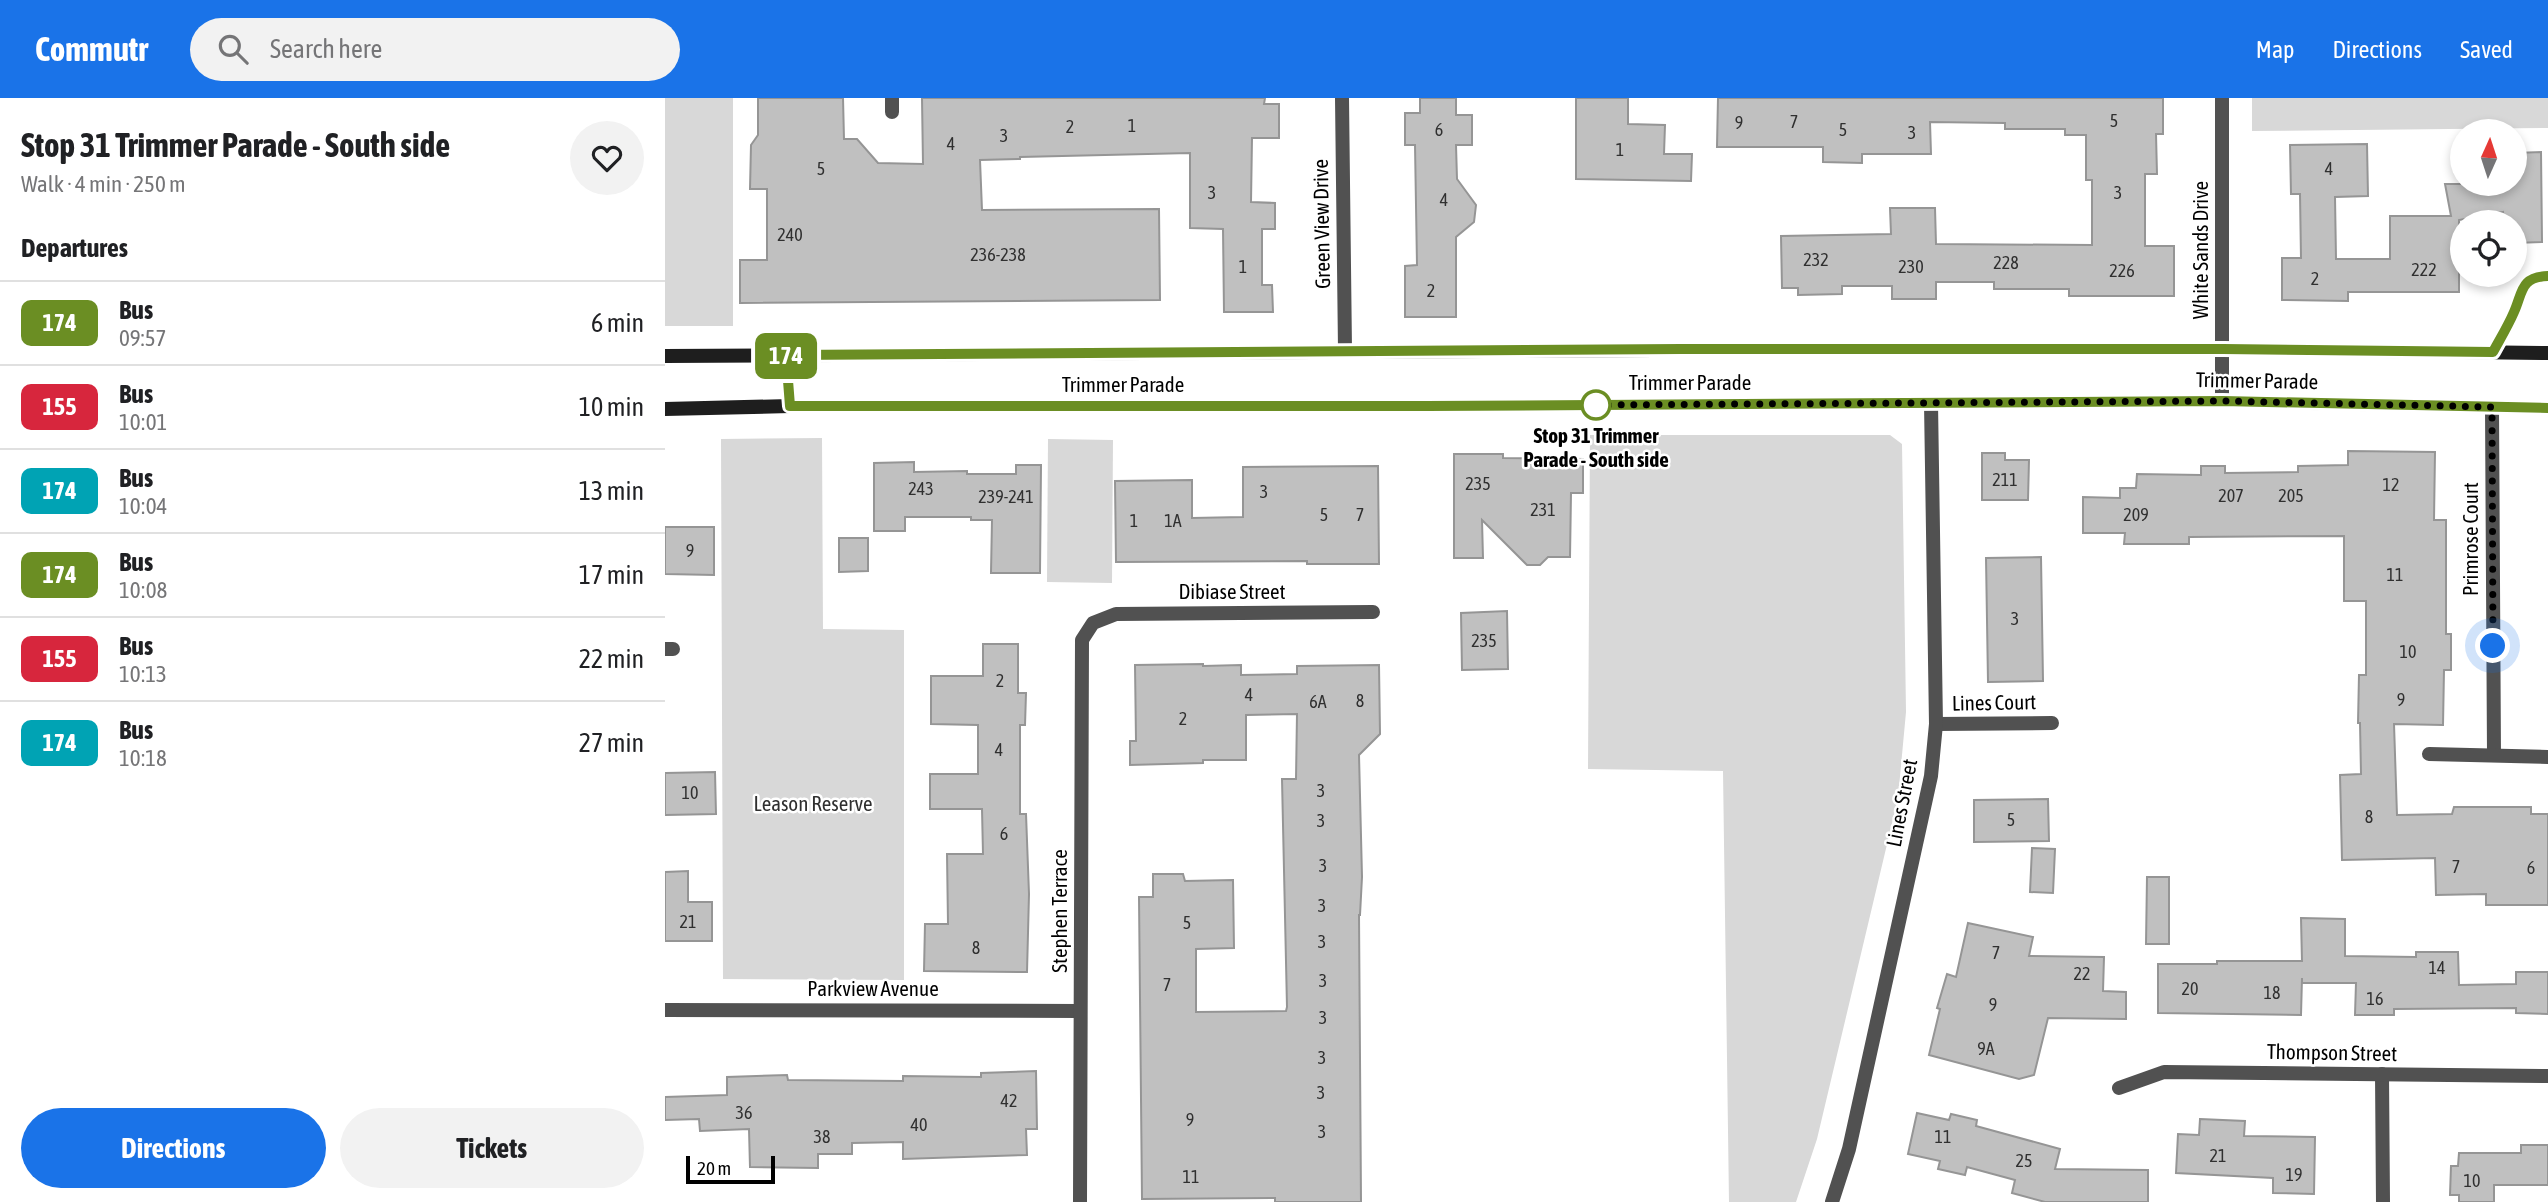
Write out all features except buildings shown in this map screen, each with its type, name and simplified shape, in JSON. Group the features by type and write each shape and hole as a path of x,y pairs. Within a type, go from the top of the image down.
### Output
{"main road":[{"name":"Trimmer Parade","path":"665,356 1345,350 2223,349 2548,353"},
{"path":"786,355 790,406"},
{"name":"Trimmer Parade","path":"665,409 790,406 1440,406 2223,401 2548,408"}],"street":[{"name":"Green View Drive","path":"1342,98 1345,350"},
{"name":"White Sands Drive","path":"2222,98 2223,401"},
{"path":"2493,352 2515,311 2521,288 2532,279 2548,276"},
{"name":"Lines Street","path":"1832,1202 1849,1149 1931,776 1936,724 1931,403"},
{"name":"Primrose Court","path":"2492,407 2494,755"},
{"name":"Dibiase Street","path":"1093,623 1116,614 1373,612"},
{"name":"Stephen Terrace","path":"1080,1202 1082,640 1093,623"},
{"name":"Lines Court","path":"1936,724 2052,723"},
{"path":"2429,754 2548,757"},
{"name":"Parkview Avenue","path":"665,1010 1080,1011"},
{"name":"Thompson Street","path":"2119,1088 2164,1072 2548,1076"},
{"path":"2382,1074 2383,1202"}],"green space":[{"path":"665,98 733,98 733,326 665,326"},
{"path":"2252,98 2548,98 2548,128 2527,128 2527,119 2450,119 2450,129 2252,131"},
{"path":"1590,435 1890,435 1902,444 1906,712 1898,798 1817,1139 1796,1202 1729,1202 1723,771 1588,769"},
{"name":"Leason Reserve","path":"822,438 823,629 904,630 904,980 723,979 721,439"},
{"path":"1048,439 1113,440 1112,583 1047,582"}],"bus line":[{"name":"174","path":"2548,276 2532,279 2521,288 2515,311 2493,352 1681,349 786,355 790,406 1427,406 2223,401 2548,408"}],"place":[{"name":"Stop 31 Trimmer Parade - South side","path":"1596,405"}],"route":[{"path":"1596,405 2223,401 2492,407 2493,646"}]}
